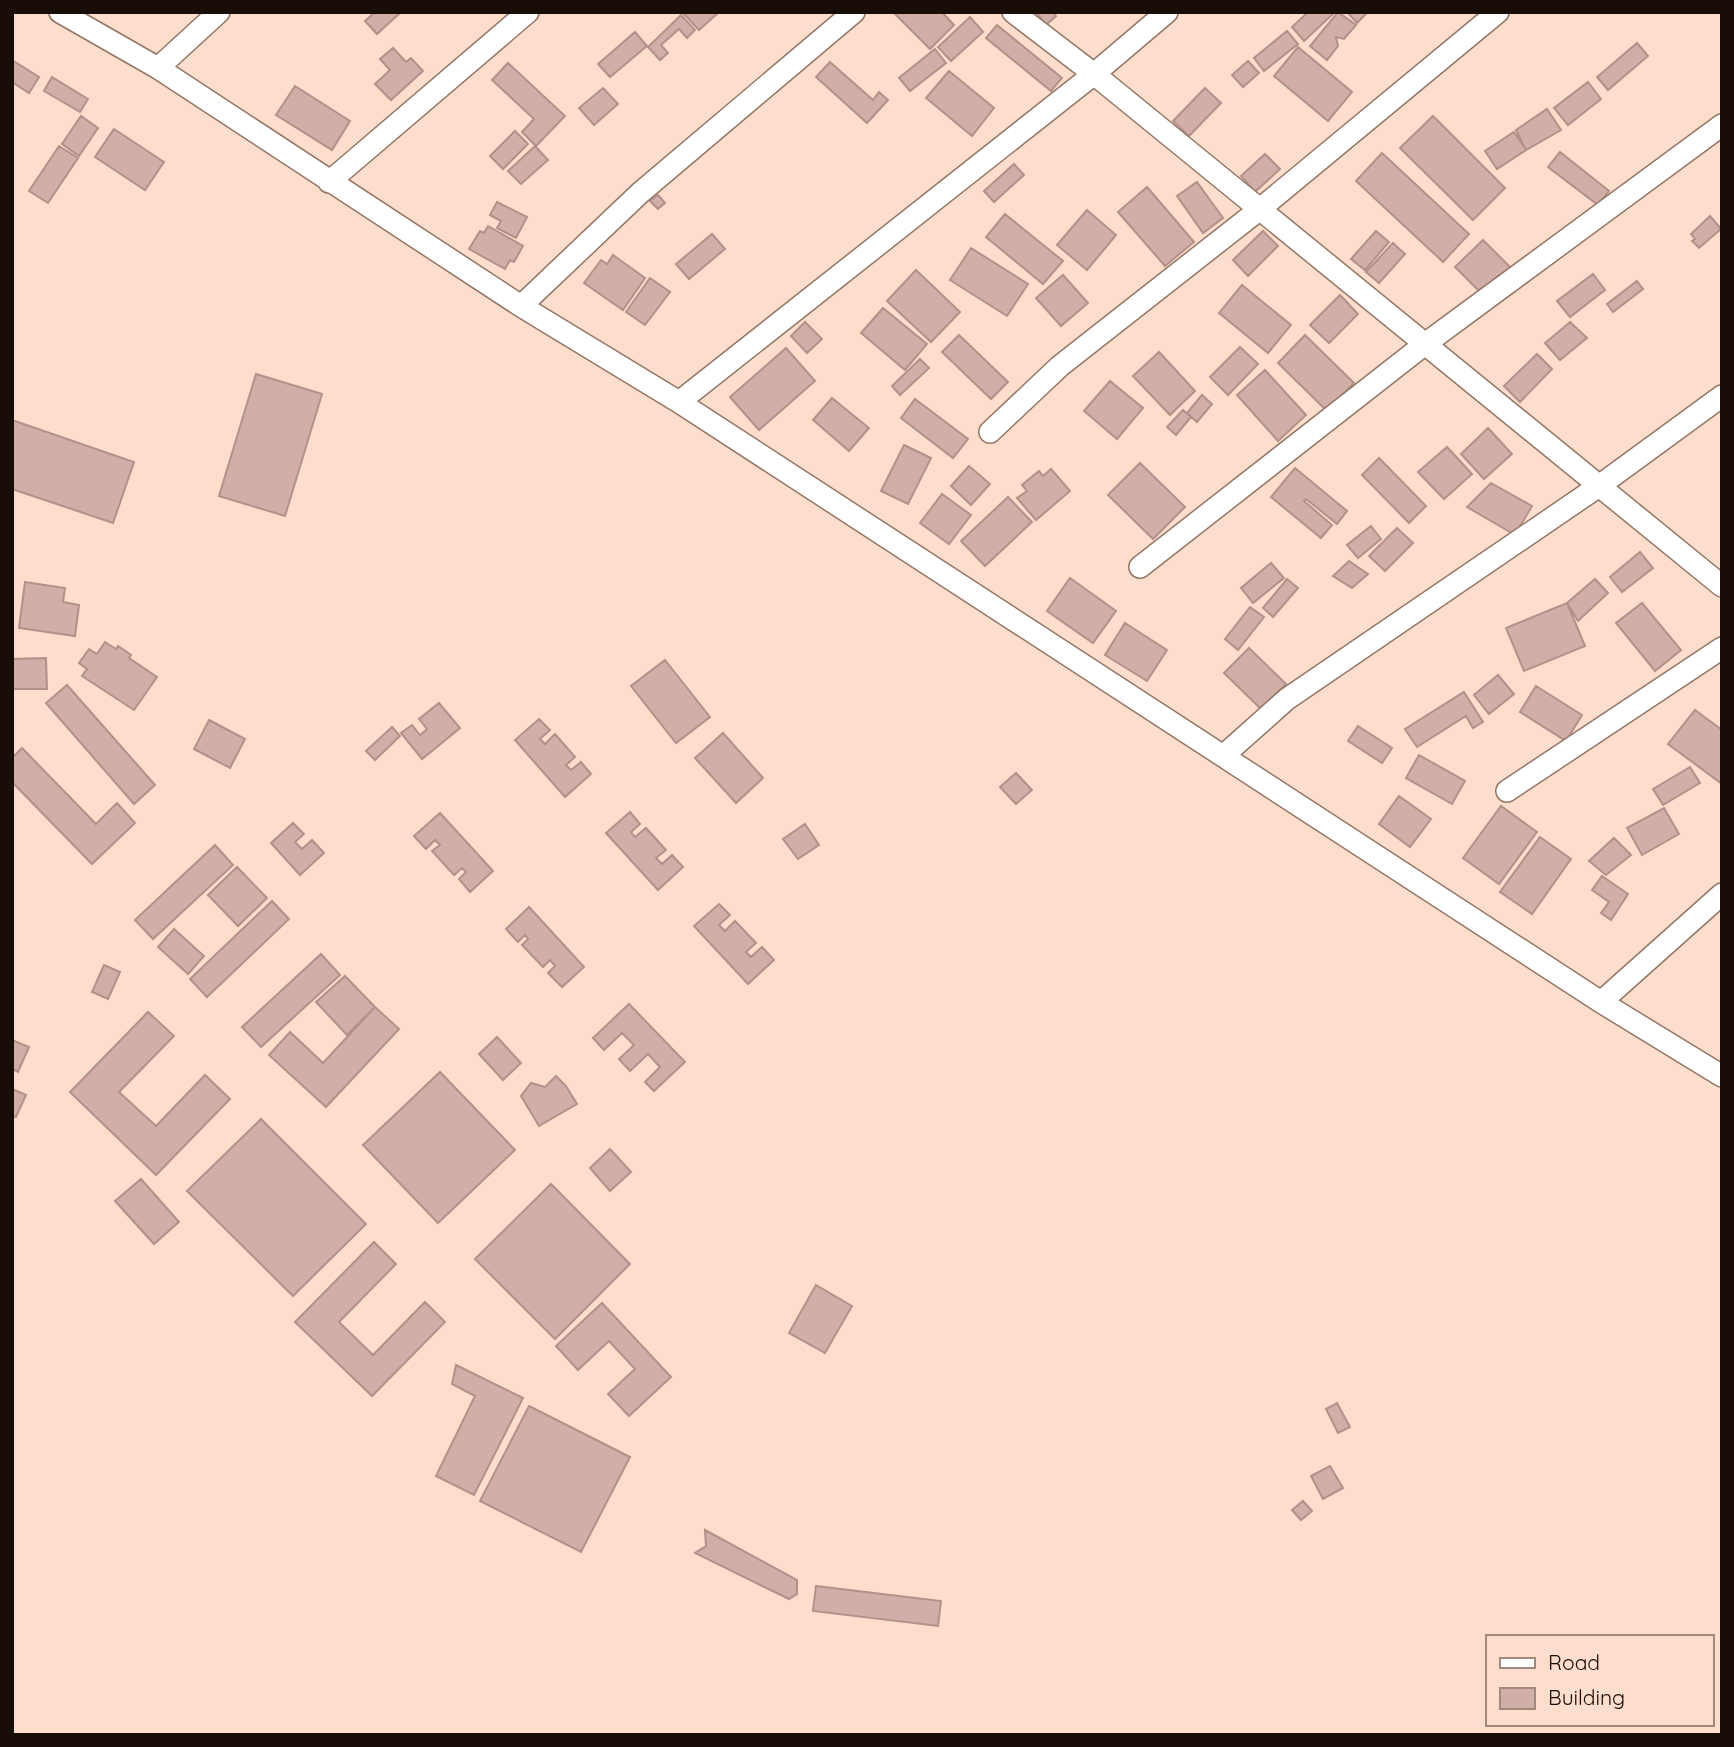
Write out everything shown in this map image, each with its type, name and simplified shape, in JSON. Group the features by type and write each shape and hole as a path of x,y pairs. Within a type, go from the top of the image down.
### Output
{"street":[{"path":"60,12 158,68 521,306 679,402 1601,1002 1722,1076"},
{"path":"158,68 219,12"},
{"path":"329,182 528,12"},
{"path":"521,306 640,193 854,12"},
{"path":"1013,12 1094,74 1722,586"},
{"path":"679,402 1094,74 1167,12"},
{"path":"990,432 1060,366 1260,209 1498,12"},
{"path":"1140,567 1424,344 1722,125"},
{"path":"1223,756 1287,699 1599,486 1722,396"},
{"path":"1507,791 1722,648"},
{"path":"1601,1002 1722,894"}],"building":[{"path":"375,12 401,12 377,34 365,21"},
{"path":"682,12 719,12 699,30"},
{"path":"893,12 942,12 954,25 930,49"},
{"path":"1036,12 1053,12 1056,16 1046,25"},
{"path":"1308,12 1335,12 1304,41 1292,27"},
{"path":"1338,12 1356,25 1344,39 1336,37 1338,46 1327,60 1310,46"},
{"path":"1347,12 1368,12 1357,23"},
{"path":"681,15 695,30 687,38 679,29 661,45 668,53 660,60 648,47"},
{"path":"970,17 983,32 951,61 938,47"},
{"path":"997,25 1062,78 1051,91 986,38"},
{"path":"1287,31 1298,44 1264,71 1254,58"},
{"path":"635,32 647,46 610,77 598,64"},
{"path":"1637,43 1648,56 1608,90 1597,77"},
{"path":"1298,47 1352,92 1328,121 1274,76"},
{"path":"393,48 406,62 411,58 423,71 391,100 375,84 390,70 380,59"},
{"path":"935,49 946,63 910,91 899,78"},
{"path":"12,60 39,77 29,93 12,82"},
{"path":"1248,61 1259,73 1243,87 1232,75"},
{"path":"830,62 873,100 879,92 888,100 867,123 816,77"},
{"path":"508,63 565,116 536,146 522,132 534,119 492,80"},
{"path":"949,71 994,108 972,136 926,98"},
{"path":"52,77 88,99 80,112 44,91"},
{"path":"1588,82 1601,99 1568,125 1554,108"},
{"path":"295,86 350,121 332,150 276,115"},
{"path":"603,88 618,104 594,125 579,108"},
{"path":"1205,88 1221,103 1189,136 1173,121"},
{"path":"1547,109 1561,130 1526,150 1516,130"},
{"path":"81,116 98,128 79,156 62,144"},
{"path":"1433,116 1505,188 1473,220 1400,148"},
{"path":"114,129 164,162 145,190 95,157"},
{"path":"515,131 528,144 503,169 490,156"},
{"path":"1514,132 1526,150 1497,169 1485,151"},
{"path":"59,146 78,158 48,203 29,191"},
{"path":"535,146 548,160 521,184 508,171"},
{"path":"1560,152 1609,191 1598,205 1548,167"},
{"path":"1382,153 1469,234 1443,262 1356,181"},
{"path":"1265,154 1280,169 1255,192 1241,176"},
{"path":"1014,164 1024,175 994,202 984,191"},
{"path":"1197,182 1223,218 1203,233 1177,196"},
{"path":"1147,187 1194,242 1165,266 1118,212"},
{"path":"658,195 665,203 658,209 650,201"},
{"path":"497,202 527,217 516,238 497,228 501,221 490,215"},
{"path":"1087,210 1116,235 1087,270 1057,245"},
{"path":"1005,214 1063,261 1043,284 986,237"},
{"path":"1710,216 1721,229 1699,248 1692,241 1695,239 1691,234"},
{"path":"488,226 523,246 514,262 510,260 505,269 469,249 480,231 484,233"},
{"path":"1263,231 1278,246 1248,276 1233,260"},
{"path":"1376,231 1389,242 1365,270 1351,259"},
{"path":"712,234 725,249 689,279 676,264"},
{"path":"1483,240 1512,269 1484,296 1455,267"},
{"path":"1393,243 1405,254 1379,283 1366,272"},
{"path":"971,248 1028,284 1007,316 950,280"},
{"path":"613,255 645,278 623,310 584,283 601,260 607,264"},
{"path":"916,270 960,312 931,342 887,301"},
{"path":"1593,274 1605,290 1570,317 1557,301"},
{"path":"1063,275 1088,303 1061,326 1036,298"},
{"path":"650,278 670,292 645,325 626,312"},
{"path":"1637,281 1643,289 1613,312 1607,304"},
{"path":"1242,285 1291,325 1268,353 1219,313"},
{"path":"1340,295 1358,314 1329,343 1310,325"},
{"path":"883,308 927,344 905,370 861,333"},
{"path":"805,322 822,339 807,353 791,336"},
{"path":"1570,322 1587,338 1560,360 1545,343"},
{"path":"959,335 1008,382 991,399 942,352"},
{"path":"1305,335 1354,383 1327,411 1278,363"},
{"path":"1240,347 1258,364 1228,395 1210,377"},
{"path":"786,348 815,381 759,430 730,397"},
{"path":"1159,352 1195,391 1170,415 1133,376"},
{"path":"1537,354 1552,369 1520,402 1504,386"},
{"path":"920,359 929,368 900,395 892,386"},
{"path":"1265,370 1306,415 1278,441 1237,395"},
{"path":"256,374 322,394 285,516 219,496"},
{"path":"1110,381 1143,408 1117,439 1084,411"},
{"path":"1202,395 1212,404 1197,422 1187,413"},
{"path":"832,398 869,428 849,451 813,420"},
{"path":"915,399 968,439 953,458 901,418"},
{"path":"1183,410 1191,417 1176,435 1167,427"},
{"path":"12,420 134,462 113,523 12,489"},
{"path":"1488,428 1512,454 1484,479 1461,454"},
{"path":"904,445 931,458 908,504 881,491"},
{"path":"1447,447 1472,474 1444,499 1418,472"},
{"path":"1379,458 1426,506 1409,523 1362,475"},
{"path":"1140,463 1185,507 1153,539 1108,495"},
{"path":"969,466 990,484 971,505 951,486"},
{"path":"1295,468 1347,511 1337,524 1306,499 1304,501 1332,525 1321,538 1271,497"},
{"path":"1051,469 1070,491 1036,520 1017,498 1027,491 1022,485 1039,471 1043,476"},
{"path":"1491,483 1532,506 1515,535 1467,507"},
{"path":"942,494 971,515 949,544 920,523"},
{"path":"1008,497 1032,522 985,566 961,541"},
{"path":"1371,526 1381,539 1358,558 1347,545"},
{"path":"1397,528 1413,543 1385,571 1369,556"},
{"path":"1640,552 1653,568 1622,592 1610,577"},
{"path":"1349,561 1368,574 1352,588 1333,576"},
{"path":"1271,563 1284,578 1253,603 1241,588"},
{"path":"1070,578 1116,611 1093,643 1047,611"},
{"path":"1287,579 1298,588 1273,617 1263,608"},
{"path":"1595,579 1608,593 1578,621 1567,603"},
{"path":"25,582 65,588 63,602 79,605 75,636 19,628"},
{"path":"1567,603 1585,646 1524,671 1506,628"},
{"path":"1642,603 1681,650 1655,671 1616,623"},
{"path":"1250,607 1264,617 1238,650 1225,639"},
{"path":"1125,623 1167,650 1147,681 1105,655"},
{"path":"105,642 116,649 118,646 131,655 129,658 157,677 134,710 82,676 87,669 79,663 89,649 97,654"},
{"path":"1249,648 1286,684 1261,709 1224,673"},
{"path":"46,658 47,689 12,689 12,659"},
{"path":"665,660 710,717 676,743 631,686"},
{"path":"1498,675 1514,694 1489,714 1474,695"},
{"path":"67,685 155,785 134,804 46,703"},
{"path":"1536,686 1582,715 1566,741 1520,712"},
{"path":"1464,692 1483,722 1473,728 1466,716 1417,747 1405,729"},
{"path":"439,703 460,728 422,759 401,733 412,725 420,735 427,729 419,719"},
{"path":"1695,710 1722,730 1722,784 1668,744"},
{"path":"539,719 550,730 540,739 545,744 555,734 575,757 566,765 571,770 581,762 591,774 565,797 515,740"},
{"path":"209,720 245,739 230,768 194,749"},
{"path":"1358,726 1392,748 1382,763 1348,741"},
{"path":"392,727 400,736 375,760 366,751"},
{"path":"723,733 763,778 736,803 695,758"},
{"path":"22,748 96,824 117,803 135,823 92,864 12,782 12,758"},
{"path":"1419,755 1465,781 1452,804 1406,778"},
{"path":"1690,767 1700,783 1663,805 1653,789"},
{"path":"1016,773 1032,790 1016,804 1000,787"},
{"path":"1399,796 1431,819 1410,847 1379,824"},
{"path":"1501,806 1537,832 1499,884 1463,858"},
{"path":"1664,808 1679,834 1642,855 1627,828"},
{"path":"630,812 640,824 631,832 635,837 646,828 666,850 656,858 662,864 672,855 683,867 658,890 606,833"},
{"path":"440,813 493,871 470,892 459,879 466,872 462,868 454,875 432,851 440,845 435,840 426,849 414,836"},
{"path":"293,823 304,834 295,842 302,849 312,840 324,853 300,875 271,843"},
{"path":"805,824 819,845 798,859 783,839"},
{"path":"1540,837 1571,859 1532,914 1500,892"},
{"path":"1614,838 1631,855 1606,875 1589,861"},
{"path":"215,845 233,865 153,939 135,920"},
{"path":"237,867 267,898 238,926 208,895"},
{"path":"1602,876 1628,894 1611,920 1601,913 1609,902 1592,890"},
{"path":"272,901 289,919 207,997 190,979"},
{"path":"719,904 730,915 719,925 725,931 735,921 756,943 746,952 751,957 762,947 774,960 748,984 694,926"},
{"path":"529,907 584,967 562,987 548,973 555,966 550,960 543,967 522,945 528,939 525,935 518,942 506,929"},
{"path":"174,929 204,956 188,974 158,947"},
{"path":"321,954 340,975 261,1047 242,1027"},
{"path":"104,965 120,972 108,999 92,992"},
{"path":"345,976 375,1007 347,1035 316,1002"},
{"path":"629,1004 685,1062 654,1091 645,1082 660,1067 648,1054 630,1071 619,1059 634,1045 622,1033 604,1050 593,1038"},
{"path":"375,1007 399,1029 326,1107 269,1055 290,1032 323,1063"},
{"path":"148,1012 174,1036 119,1092 156,1126 205,1075 230,1099 156,1175 70,1092"},
{"path":"497,1037 521,1063 503,1080 479,1054"},
{"path":"12,1040 29,1047 18,1072 12,1069"},
{"path":"440,1072 515,1150 438,1223 363,1145"},
{"path":"556,1076 577,1104 539,1126 521,1096 531,1083 545,1087"},
{"path":"12,1089 26,1095 16,1117 12,1116"},
{"path":"261,1119 366,1224 293,1296 187,1191"},
{"path":"610,1149 631,1172 610,1191 590,1168"},
{"path":"141,1179 179,1222 154,1244 115,1201"},
{"path":"551,1184 630,1264 555,1339 475,1259"},
{"path":"374,1242 396,1264 339,1322 373,1355 425,1302 445,1322 372,1396 295,1322"},
{"path":"816,1285 852,1306 825,1353 789,1333"},
{"path":"602,1303 671,1377 629,1416 608,1394 635,1369 609,1341 578,1370 556,1346"},
{"path":"456,1365 523,1398 474,1495 436,1476 475,1396 452,1384"},
{"path":"1337,1403 1350,1427 1338,1433 1326,1409"},
{"path":"529,1406 630,1457 581,1552 480,1501"},
{"path":"1330,1466 1343,1488 1323,1499 1311,1476"},
{"path":"1303,1501 1312,1511 1301,1520 1292,1510"},
{"path":"705,1530 797,1580 797,1594 789,1599 695,1553 706,1546"},
{"path":"816,1586 941,1601 938,1626 813,1611"}]}
